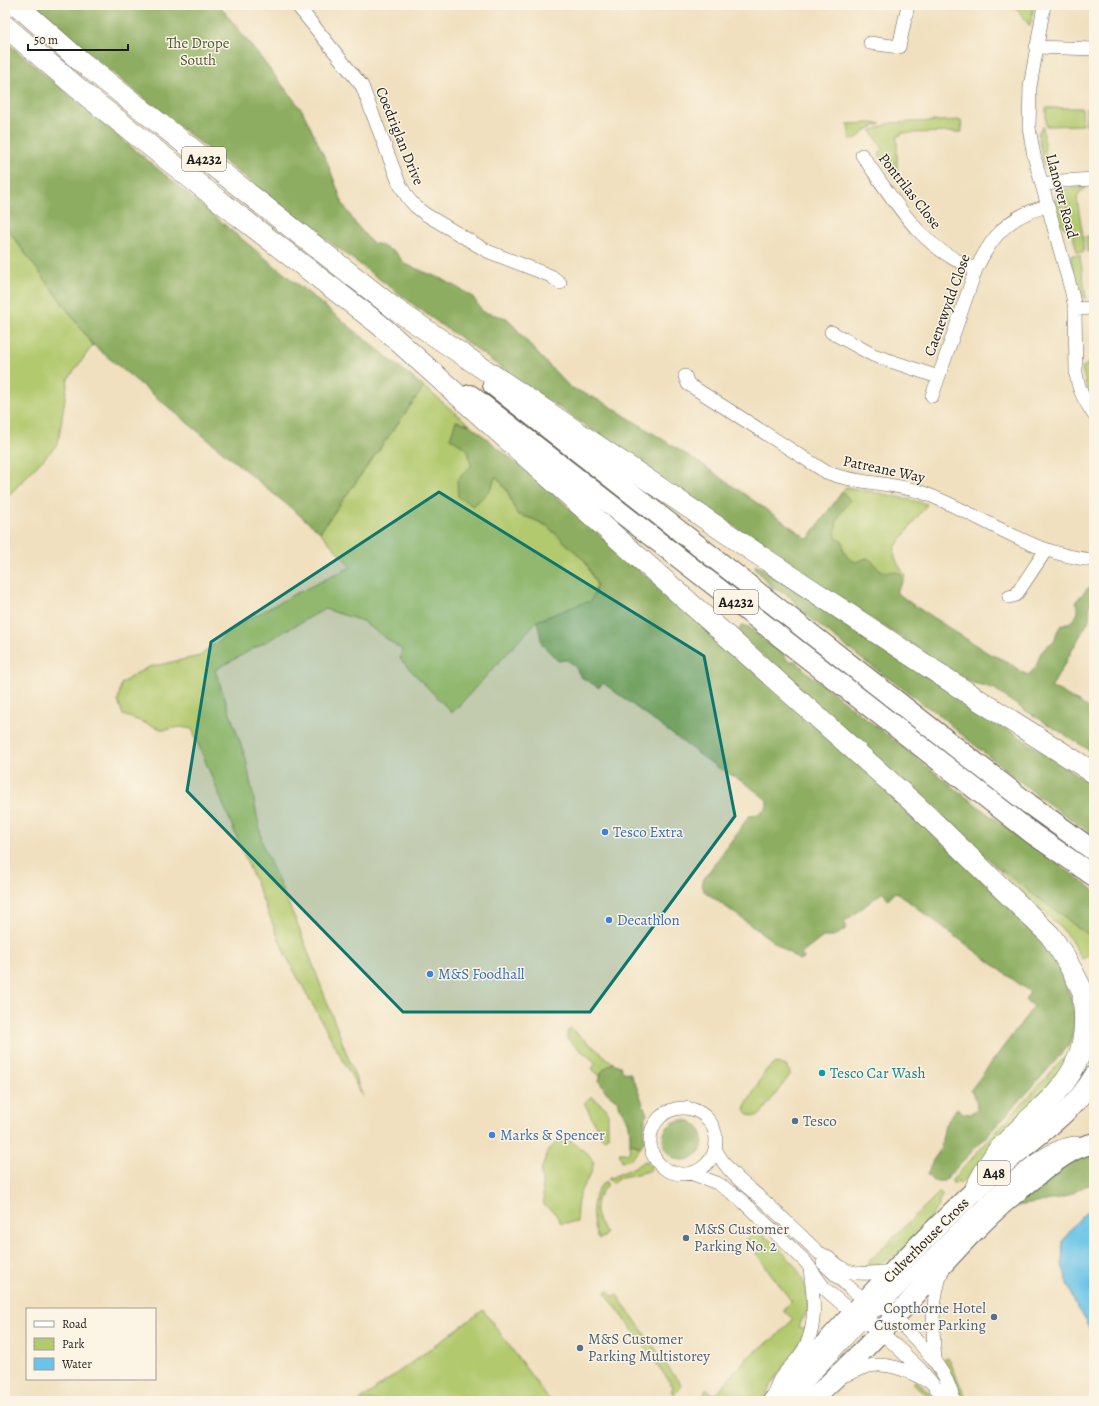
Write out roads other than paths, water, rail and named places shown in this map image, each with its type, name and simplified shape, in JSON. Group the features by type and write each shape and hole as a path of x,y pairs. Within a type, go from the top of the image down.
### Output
{"highway":[{"name":"A4232","path":"17,5 78,59 395,309"},
{"name":"A4232","path":"5,26 87,96 380,325"},
{"path":"395,309 762,557 971,695 1094,773"},
{"path":"380,325 922,811 1050,935 1062,953 1094,1015"},
{"path":"974,1192 996,1153 1064,1084 1075,1066 1082,1049 1085,1026 1085,1010 1081,988"}],"main road":[{"name":"A4232","path":"395,309 1029,804 1094,852"},
{"name":"A4232","path":"380,325 1033,834 1094,876"},
{"name":"A48","path":"810,1401 834,1380 873,1315 894,1271 974,1192 1020,1150 1066,1112 1078,1100 1094,1076"},
{"name":"A48","path":"772,1401 873,1315 947,1259 991,1214 1024,1186 1057,1160 1094,1142"}],"street":[{"name":"Coedriglan Drive","path":"297,5 362,86 399,183 415,206 430,217 487,251 551,276 560,283"},
{"path":"870,43 899,48 908,5"},
{"name":"Llanover Road","path":"1044,5 1030,87 1030,128 1034,156 1072,293 1075,309 1077,382 1086,403 1094,415"},
{"path":"1036,47 1094,49"},
{"name":"Pontrilas Close","path":"862,155 902,212 928,242 953,259 976,269"},
{"path":"1042,186 1060,181 1094,179"},
{"name":"Caenewydd Close","path":"932,396 976,269 990,242 1000,230 1014,220 1026,213 1047,206"},
{"path":"1075,309 1094,308"},
{"name":"Caenewydd Close","path":"832,332 873,355 938,377"},
{"name":"Patreane Way","path":"685,376 688,384 826,472 844,478 919,492 937,498 1018,539 1046,550 1094,560"},
{"path":"1009,597 1016,595 1046,550"},
{"name":"Culverhouse Cross","path":"873,1315 825,1289 805,1260 732,1192 690,1173 676,1173 666,1169 658,1162 652,1153 650,1143 651,1132 655,1123 662,1115 672,1109 683,1107 694,1109 704,1115 712,1124 716,1134 715,1149 728,1170 763,1200 819,1253 827,1256 843,1269 857,1273 894,1271"},
{"name":"Culverhouse Cross","path":"873,1315 978,1210 1014,1178 1056,1148 1070,1143 1094,1142"},
{"path":"690,1173 697,1171 706,1165 715,1149"},
{"name":"Culverhouse Cross","path":"819,1253 821,1261 851,1289 873,1315"},
{"path":"947,1259 940,1278 933,1306 932,1331 935,1360 951,1388 954,1401"},
{"name":"Culverhouse Cross","path":"772,1401 780,1378 798,1358 805,1348 810,1336 814,1316 814,1295 809,1267"},
{"path":"873,1315 935,1360"},
{"path":"873,1315 934,1384 947,1401"},
{"path":"789,1401 873,1315"},
{"path":"834,1380 865,1367 882,1365 900,1368 911,1372 934,1384"}],"water":[{"path":"1085,1213 1094,1214 1094,1331 1086,1324 1087,1321 1075,1304 1062,1265 1063,1241 1074,1225"}],"place":[{"name":"Tesco Extra","path":"605,832"},
{"name":"Decathlon","path":"609,920"},
{"name":"M&S Foodhall","path":"430,974"},
{"name":"Tesco Car Wash","path":"822,1073"},
{"name":"Tesco","path":"795,1121"},
{"name":"Marks & Spencer","path":"492,1135"},
{"name":"M&S Customer Parking No. 2","path":"686,1238"},
{"name":"Copthorne Hotel Customer Parking","path":"994,1317"},
{"name":"M&S Customer Parking Multistorey","path":"580,1348"}],"park label":[{"name":"The Drope South","path":"198,52"}]}
